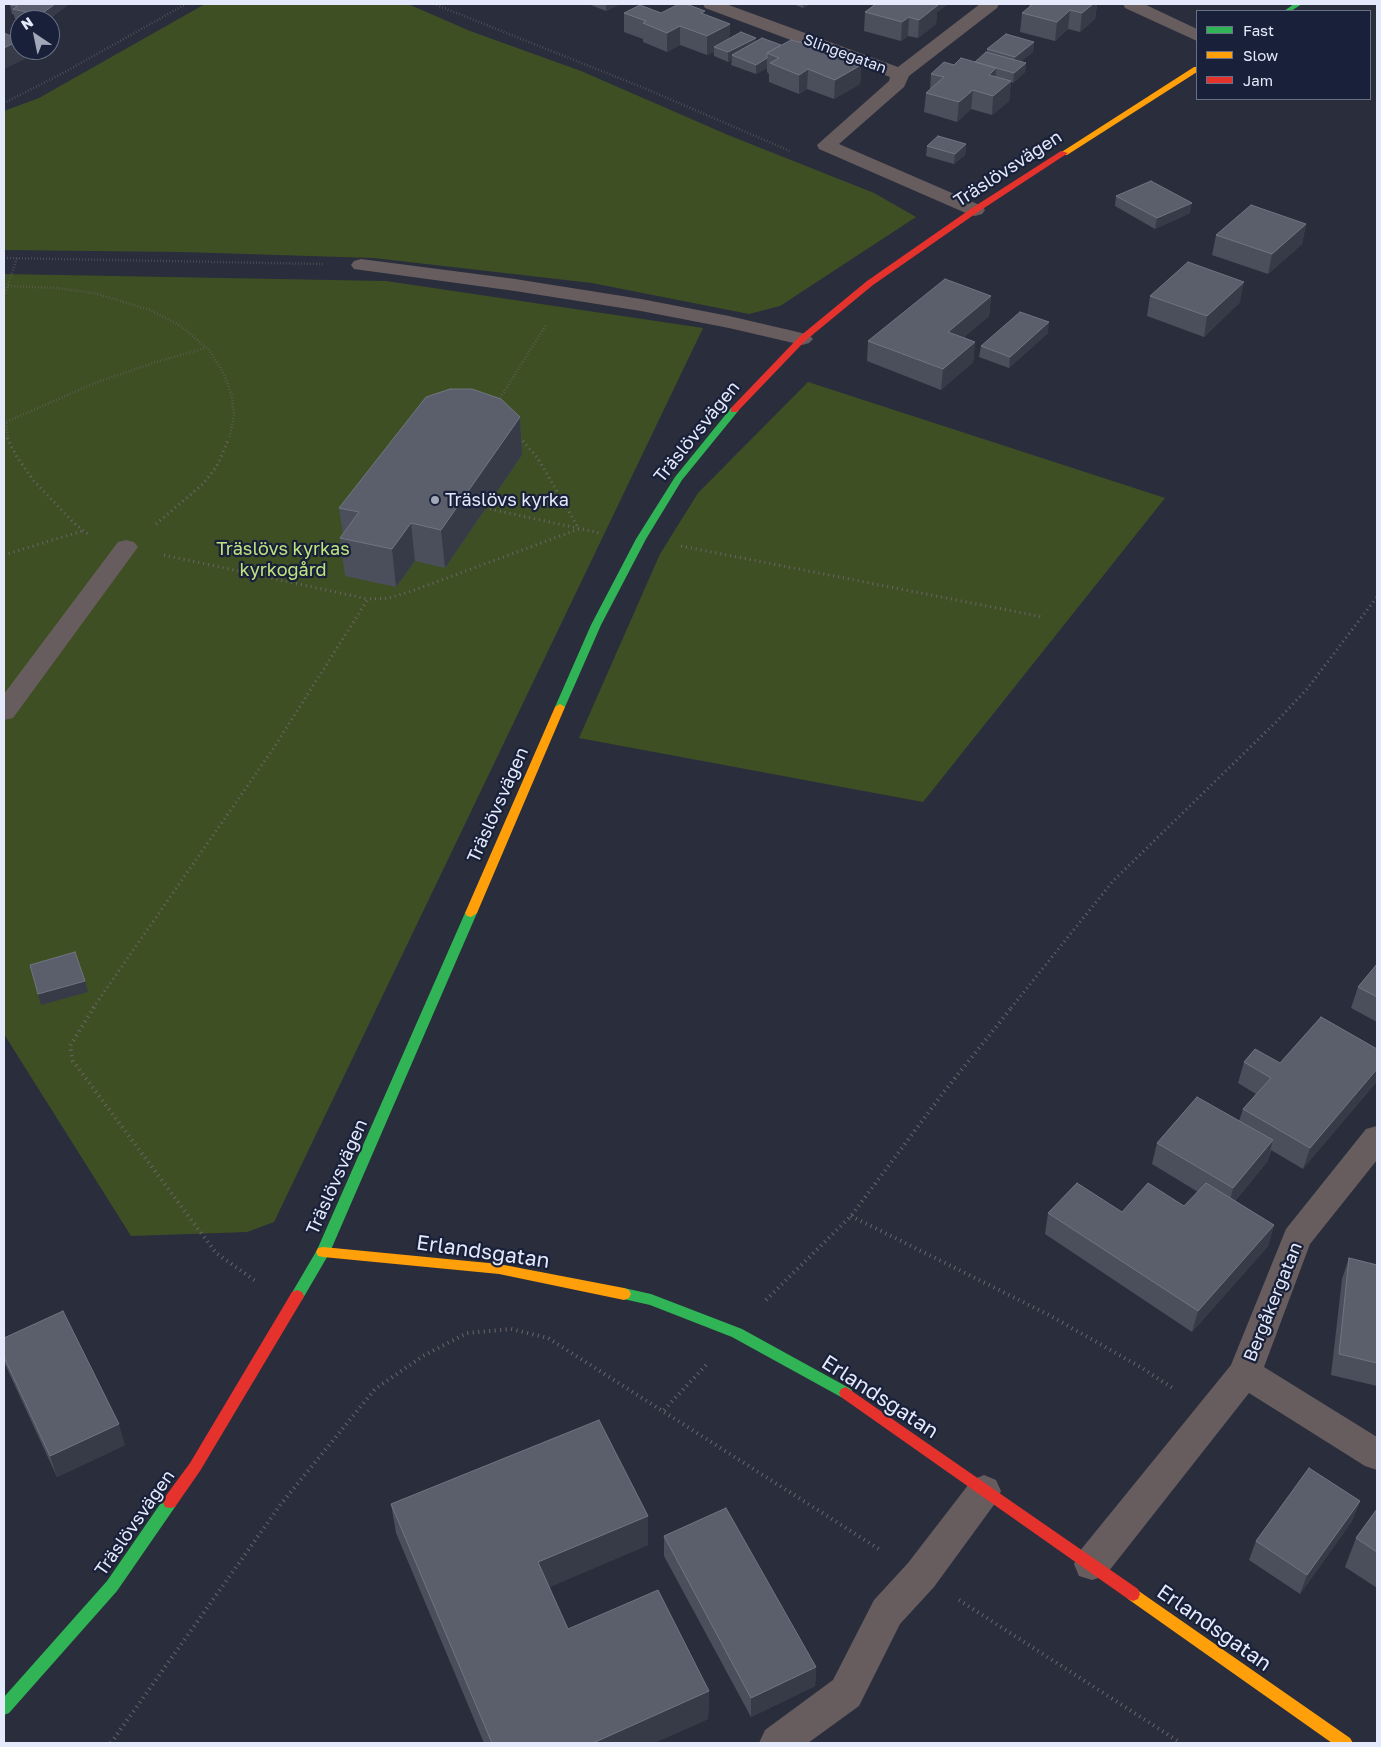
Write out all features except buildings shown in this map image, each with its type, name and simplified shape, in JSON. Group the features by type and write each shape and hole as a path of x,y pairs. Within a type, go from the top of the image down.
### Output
{"street":[{"name":"Slingegatan","path":"711,4 900,74 991,4"},
{"path":"1131,4 1196,36"},
{"name":"Träslövsvägen","path":"4,1708 112,1586 195,1467 323,1252 596,625 641,539 678,479 725,419 802,338 870,283 975,210 1196,71"},
{"path":"900,74 898,83 826,145 975,210"},
{"path":"361,265 567,293 729,322 802,338"},
{"path":"4,712 126,547"},
{"name":"Bergåkergatan","path":"1092,1564 1245,1372 1297,1238 1377,1138"},
{"name":"Erlandsgatan","path":"323,1252 500,1269 651,1300 737,1333 841,1390 1345,1743"},
{"name":"Bergåkergatan","path":"1245,1372 1377,1455"},
{"path":"778,1743 846,1693 888,1612 921,1575 984,1491"}],"path":[{"path":"4,103 65,72 186,4"},
{"path":"434,4 644,88 792,152"},
{"path":"4,258 361,265"},
{"path":"4,296 17,258"},
{"path":"8,286 56,288 121,300 150,310 180,326 206,348 224,374 232,396 234,416 228,442 217,466 204,484 126,547"},
{"path":"494,408 567,293"},
{"path":"206,348 156,362 96,383 5,422 7,437 17,458 34,481 82,530 102,541 126,547 368,600 390,598 412,591 579,529"},
{"path":"512,429 537,457 579,529"},
{"path":"490,509 579,529 641,539 1043,617"},
{"path":"4,555 82,530"},
{"path":"664,1410 783,1281 851,1216 943,1093 1113,881 1301,696 1377,597"},
{"path":"294,1302 249,1278 216,1253 73,1062 70,1046 82,1024 273,749 368,600"},
{"path":"851,1216 1049,1316 1142,1368 1212,1414"},
{"path":"112,1743 281,1504 375,1389 423,1356 467,1333 511,1329 548,1338 664,1410 1181,1743"}],"green space":[{"path":"205,4 408,4 470,31 581,71 728,135 874,193 916,217 780,306 749,314 592,283 374,258 182,252 4,250 4,111 39,98"},
{"name":"Träslövs kyrkas kyrkogård","path":"4,274 386,281 703,328 274,1222 247,1232 131,1236 4,1034"},
{"path":"808,382 1165,498 923,802 579,738 660,554 698,493"}],"traffic: fast":[{"path":"1289,10 1298,4"},
{"path":"560,707 596,625 641,539 678,479 734,410"},
{"path":"297,1296 323,1252 471,913"},
{"path":"624,1294 651,1300 737,1333 846,1393"},
{"path":"4,1708 112,1586 170,1502"}],"traffic: slow":[{"path":"1064,153 1196,70"},
{"path":"471,913 560,707"},
{"path":"323,1252 499,1269 624,1294"},
{"path":"1133,1594 1345,1743"}],"traffic: jam":[{"path":"734,410 802,339 870,283 975,210 1064,153"},
{"path":"170,1502 195,1467 297,1296"},
{"path":"846,1393 1133,1594"}],"place":[{"name":"Träslövs kyrka","path":"435,500"}]}
